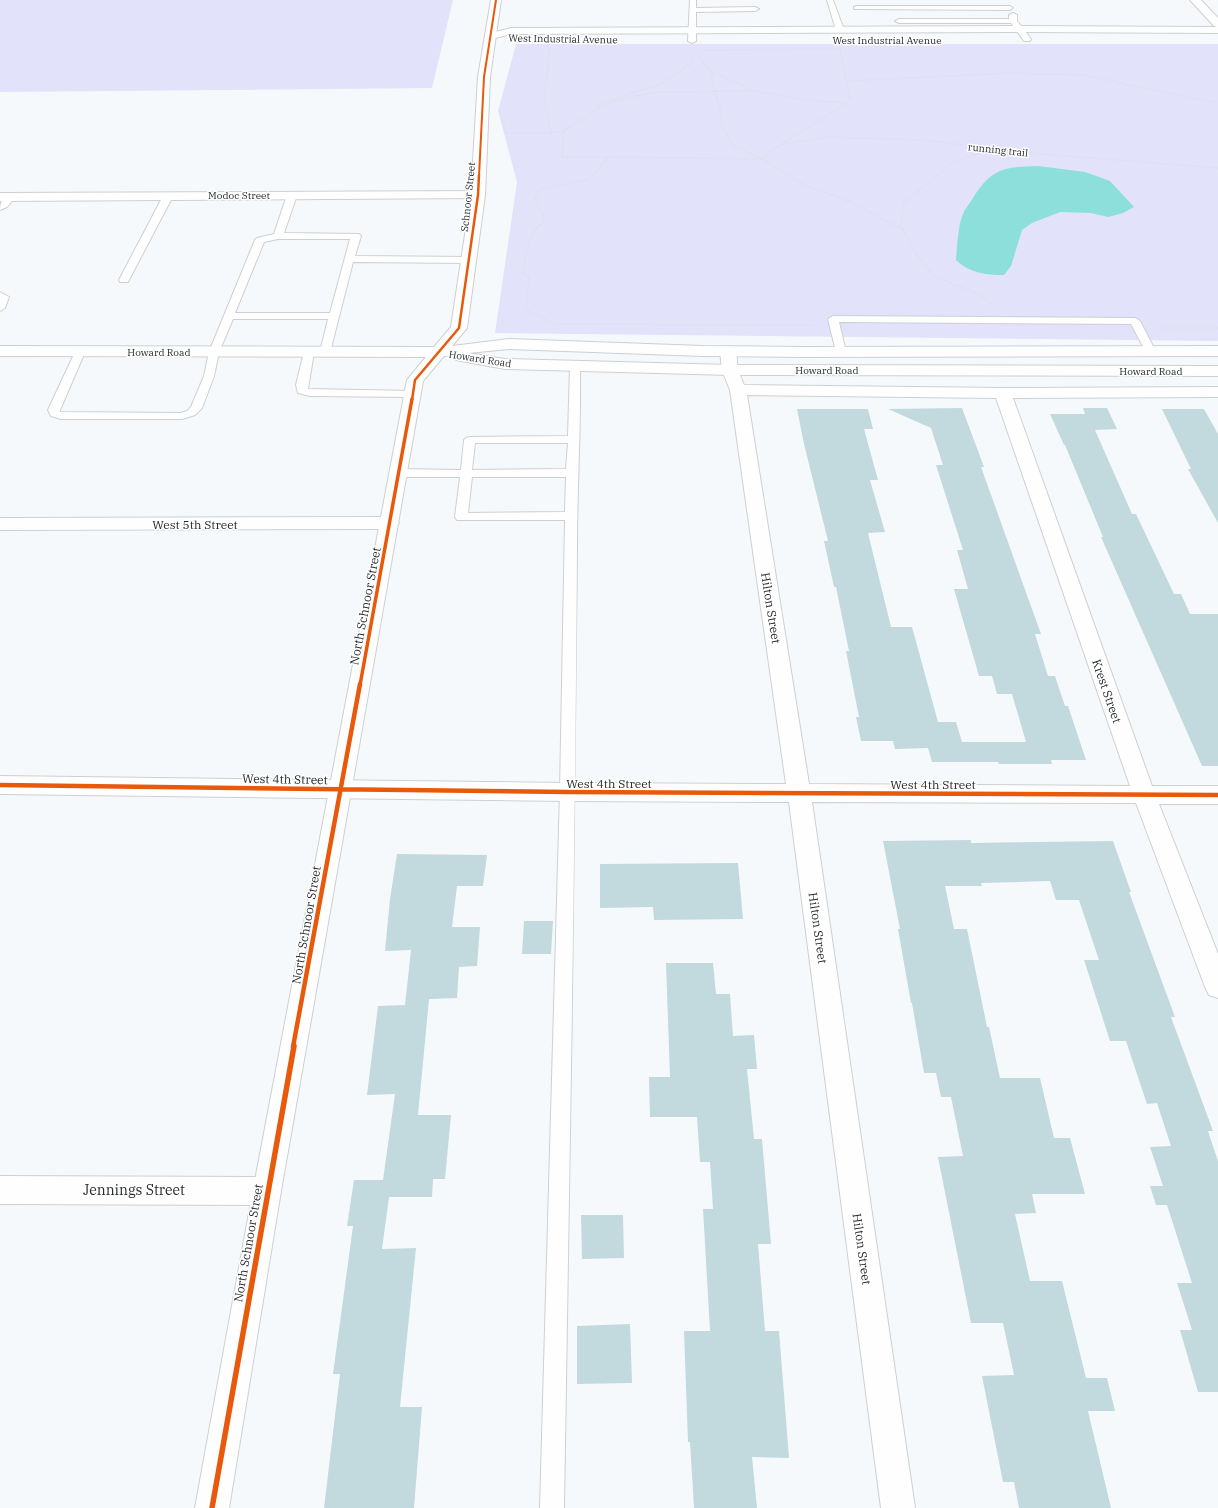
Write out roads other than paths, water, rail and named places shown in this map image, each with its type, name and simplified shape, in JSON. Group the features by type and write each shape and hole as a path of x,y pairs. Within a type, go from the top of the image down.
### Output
{"street":[{"name":"Schnoor Street","path":"437,352 459,328 478,195 484,77 496,0"},
{"path":"1195,0 1218,24"},
{"name":"West Industrial Avenue","path":"693,40 840,30 908,30 1016,25 1218,30"},
{"name":"West Industrial Avenue","path":"491,36 510,40 745,41"},
{"name":"West Industrial Avenue","path":"862,40 1218,40"},
{"name":"Modoc Street","path":"5,197 478,195"},
{"name":"Howard Road","path":"0,351 437,352 509,344 732,370 841,352 1218,351"},
{"name":"Howard Road","path":"437,352 505,364 732,370 1218,371"},
{"name":"North Schnoor Street","path":"212,1508 267,1191 415,380 437,352"},
{"path":"1032,371 1075,362 1112,362 1132,359 1145,352"},
{"path":"732,370 1003,393 1218,392"},
{"name":"Hilton Street","path":"732,370 799,793 898,1508"},
{"name":"Krest Street","path":"1003,393 1144,795 1218,987"},
{"name":"West 5th Street","path":"0,524 390,523"},
{"name":"West 4th Street","path":"0,785 568,792 1218,795"},
{"name":"Jennings Street","path":"0,1190 267,1191"}],"lane":[{"path":"693,0 693,40"},
{"path":"830,0 840,30"},
{"path":"888,0 899,21 908,30"},
{"path":"1005,0 1013,13 1016,25 1027,40"},
{"path":"856,8 1010,8"},
{"path":"694,10 754,9"},
{"path":"899,21 1016,25"},
{"path":"278,236 292,195"},
{"path":"124,280 168,196"},
{"path":"0,207 4,205 5,197"},
{"path":"80,352 54,410 55,414 61,416 182,416 191,413 196,408 209,376 214,352 260,240 278,236 356,236 325,352"},
{"path":"349,259 469,260"},
{"path":"0,295 4,297 0,308"},
{"path":"228,316 334,316"},
{"path":"841,352 833,319 1134,321 1145,352"},
{"path":"309,352 302,391 310,394 413,394"},
{"path":"552,1508 568,792 571,516 575,366"},
{"path":"571,516 461,517 470,440 574,439"},
{"path":"399,473 572,473"}],"water":[{"path":"1038,166 1085,172 1110,181 1134,207 1123,213 1108,217 1091,213 1060,212 1032,223 1022,230 1011,266 1004,275 978,272 967,268 956,260 961,219 964,212 986,180 1000,171 1016,167"}]}
